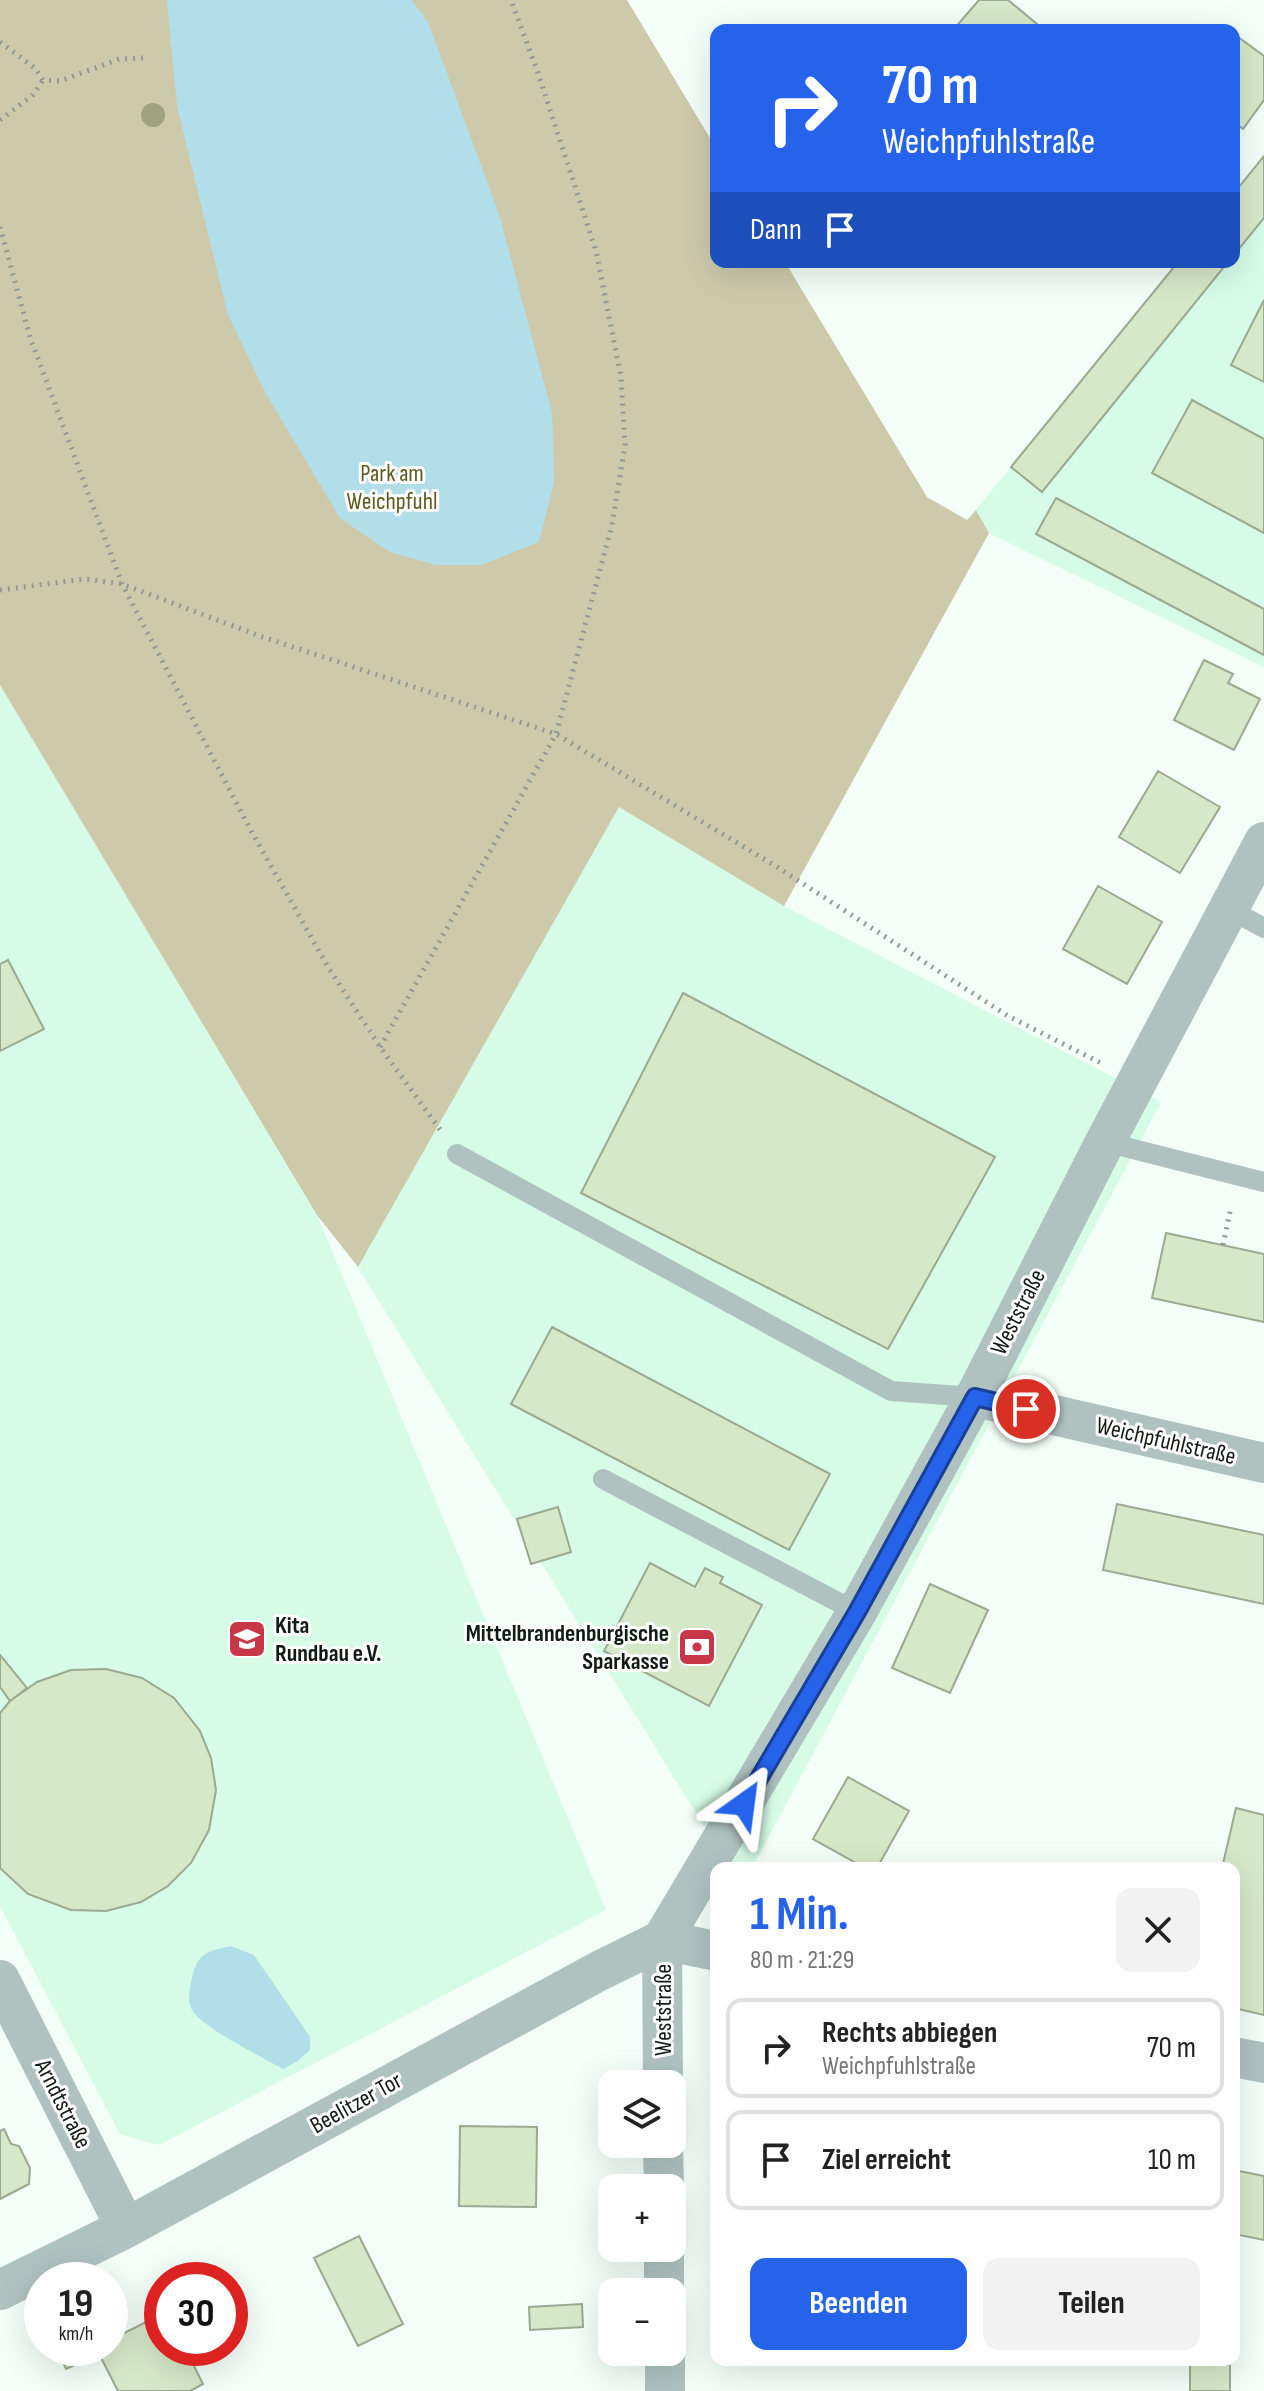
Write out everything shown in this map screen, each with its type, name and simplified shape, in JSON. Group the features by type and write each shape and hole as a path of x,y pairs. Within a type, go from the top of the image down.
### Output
{"street":[{"name":"Weststraße","path":"663,2070 662,1940 857,1612 975,1397 1105,1142 1264,842"},
{"name":"Weichpfuhlstraße","path":"975,1397 1264,1463"},
{"path":"662,1940 710,1950"},
{"name":"Beelitzer Tor","path":"0,2290 126,2228 586,1978 662,1940"},
{"name":"Arndtstraße","path":"0,1980 126,2228"},
{"path":"1240,2058 1264,2063"},
{"path":"665,2366 665,2391"}],"lane":[{"path":"1229,909 1264,928"},
{"path":"1105,1142 1264,1182"},
{"path":"457,1154 891,1391 975,1397"},
{"path":"603,1479 857,1612"}],"path":[{"path":"380,1047 556,734 612,525 625,445 621,377 596,251 511,0"},
{"path":"0,42 36,69 43,80"},
{"path":"43,80 60,81 119,59 143,58"},
{"path":"0,120 33,95 43,80"},
{"path":"0,227 30,337 122,584 249,827 328,967 380,1047 457,1154"},
{"path":"0,590 85,579 122,584 257,635 556,734 774,865 1008,1016 1137,1081"}],"shaded area":[{"path":"1264,156 1264,667 989,533 976,510 1173,268 1240,268 1240,186"},
{"name":"Kita Rundbau e.V.","path":"0,685 317,1215 606,1910 159,2145 120,2134 0,1906"},
{"path":"619,807 784,906 1161,1102 755,1862 726,1862 358,1267"}],"green space":[{"name":"Park am Weichpfuhl","path":"0,0 627,0 710,138 710,268 789,268 927,497 967,520 976,510 989,533 784,906 619,807 358,1267 317,1215 0,685"}],"water":[{"path":"167,0 412,0 428,22 499,214 552,413 554,482 539,542 481,565 436,565 390,552 340,518 265,392 228,315 177,106"},
{"path":"231,1946 254,1955 310,2037 310,2050 283,2069 218,2032 191,2008 189,1993 200,1958"}],"building":[{"path":"979,0 1008,0 1037,24 958,24"},
{"path":"1240,38 1264,56 1264,100 1243,129 1240,127"},
{"path":"1264,156 1264,218 1240,248 1240,186"},
{"path":"1173,268 1223,268 1042,492 1011,467"},
{"path":"1264,300 1264,382 1231,365"},
{"path":"1192,400 1264,439 1264,533 1152,473"},
{"path":"1056,498 1264,609 1264,655 1036,534"},
{"path":"1204,660 1233,674 1228,683 1260,699 1234,750 1174,720"},
{"path":"1158,771 1220,807 1180,873 1119,837"},
{"path":"1098,886 1162,922 1127,984 1063,949"},
{"path":"8,960 44,1029 0,1051 0,964"},
{"path":"683,993 995,1157 888,1349 581,1193"},
{"path":"1166,1233 1264,1254 1264,1322 1152,1298"},
{"path":"552,1327 830,1474 789,1550 511,1404"},
{"path":"1117,1504 1264,1535 1264,1604 1103,1570"},
{"path":"558,1507 571,1552 531,1564 517,1519"},
{"path":"650,1563 695,1587 705,1568 723,1577 720,1583 762,1605 709,1706 604,1651"},
{"path":"930,1584 988,1610 950,1693 892,1668"},
{"path":"0,1655 27,1688 10,1701 0,1687"},
{"path":"106,1669 142,1678 174,1698 200,1731 211,1758 216,1790 209,1830 191,1863 168,1886 141,1902 106,1911 71,1910 28,1894 0,1868 0,1713 10,1701 37,1682 71,1670"},
{"path":"848,1777 909,1811 880,1862 854,1862 813,1839"},
{"path":"1236,1808 1264,1815 1264,2015 1240,2009 1240,1862 1223,1862"},
{"path":"460,2126 537,2127 536,2207 459,2206"},
{"path":"4,2129 11,2144 19,2146 30,2168 29,2184 0,2199 0,2131"},
{"path":"1240,2171 1264,2176 1264,2240 1240,2235"},
{"path":"359,2236 403,2324 358,2346 314,2258"},
{"path":"582,2304 583,2327 530,2330 529,2307"},
{"path":"144,2323 144,2366 194,2366 203,2384 190,2391 118,2391 105,2366 128,2366 128,2331"},
{"path":"1190,2366 1230,2366 1230,2391 1190,2391"}],"place":[{"name":"Kita Rundbau e.V.","path":"247,1639"},
{"name":"Mittelbrandenburgische Sparkasse","path":"697,1647"}],"route":[{"path":"744,1804 857,1612 975,1397 1026,1409"}]}
